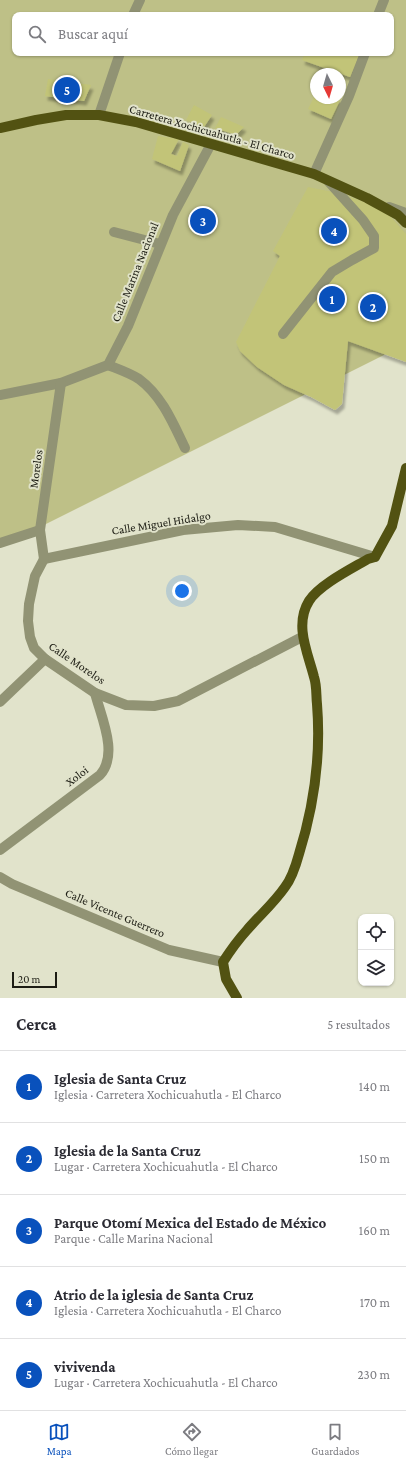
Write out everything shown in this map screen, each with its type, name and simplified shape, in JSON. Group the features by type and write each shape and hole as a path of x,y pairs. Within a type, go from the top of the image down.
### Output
{"main road":[{"name":"Carretera Xochicuahutla - El Charco","path":"0,128 66,115 99,115 136,122 314,174 367,198 398,215 406,223"},
{"path":"237,998 226,979 223,962 247,930 286,887 299,854 308,821 318,760 319,728 315,679 302,637 303,616 308,602 317,591 368,559 375,557 392,526 406,468"}],"street":[{"path":"134,12 140,0"},
{"path":"379,12 384,0"},
{"path":"99,115 119,56"},
{"path":"314,174 349,96 364,56"},
{"name":"Calle Marina Nacional","path":"108,365 128,326 172,215 211,144"},
{"path":"283,334 332,272 374,248 374,236 328,181"},
{"path":"367,198 406,213"},
{"path":"114,232 160,244"},
{"path":"0,395 61,383 108,365 138,379 150,389 171,418 185,448"},
{"name":"Morelos","path":"44,559 40,530 61,383"},
{"name":"Calle Miguel Hidalgo","path":"44,559 183,530 238,525 275,527 375,557"},
{"path":"0,543 40,530"},
{"name":"Calle Morelos","path":"44,559 35,576 29,604 28,621 30,637 34,648 45,659 94,693 126,704 154,706 178,702 302,637"},
{"path":"0,702 45,659"},
{"name":"Xoloi","path":"0,850 106,769 109,759 109,744 94,693"},
{"name":"Calle Vicente Guerrero","path":"0,877 12,884 168,950 223,962"}],"green space":[{"path":"0,0 406,0 406,344 0,547"}],"building":[{"path":"304,56 359,56 350,77 346,76 346,68 325,68 302,60"},
{"path":"48,79 91,85 84,101 45,96"},
{"path":"310,104 338,104 331,119 308,109"},
{"path":"194,105 212,115 204,127 186,120"},
{"path":"221,117 244,127 236,135 215,128"},
{"path":"158,136 179,139 171,154 177,156 183,142 189,145 180,171 152,159"},
{"path":"308,187 338,193 374,206 390,216 406,234 406,362 348,341 342,404 335,410 284,385 257,367 240,351 236,342 280,256 273,251"}],"place":[{"name":"vivivenda","path":"67,90"},
{"name":"Parque Otomí Mexica del Estado de México","path":"203,221"},
{"name":"Atrio de la iglesia de Santa Cruz","path":"334,231"},
{"name":"Iglesia de Santa Cruz","path":"332,299"},
{"name":"Iglesia de la Santa Cruz","path":"373,307"}]}
